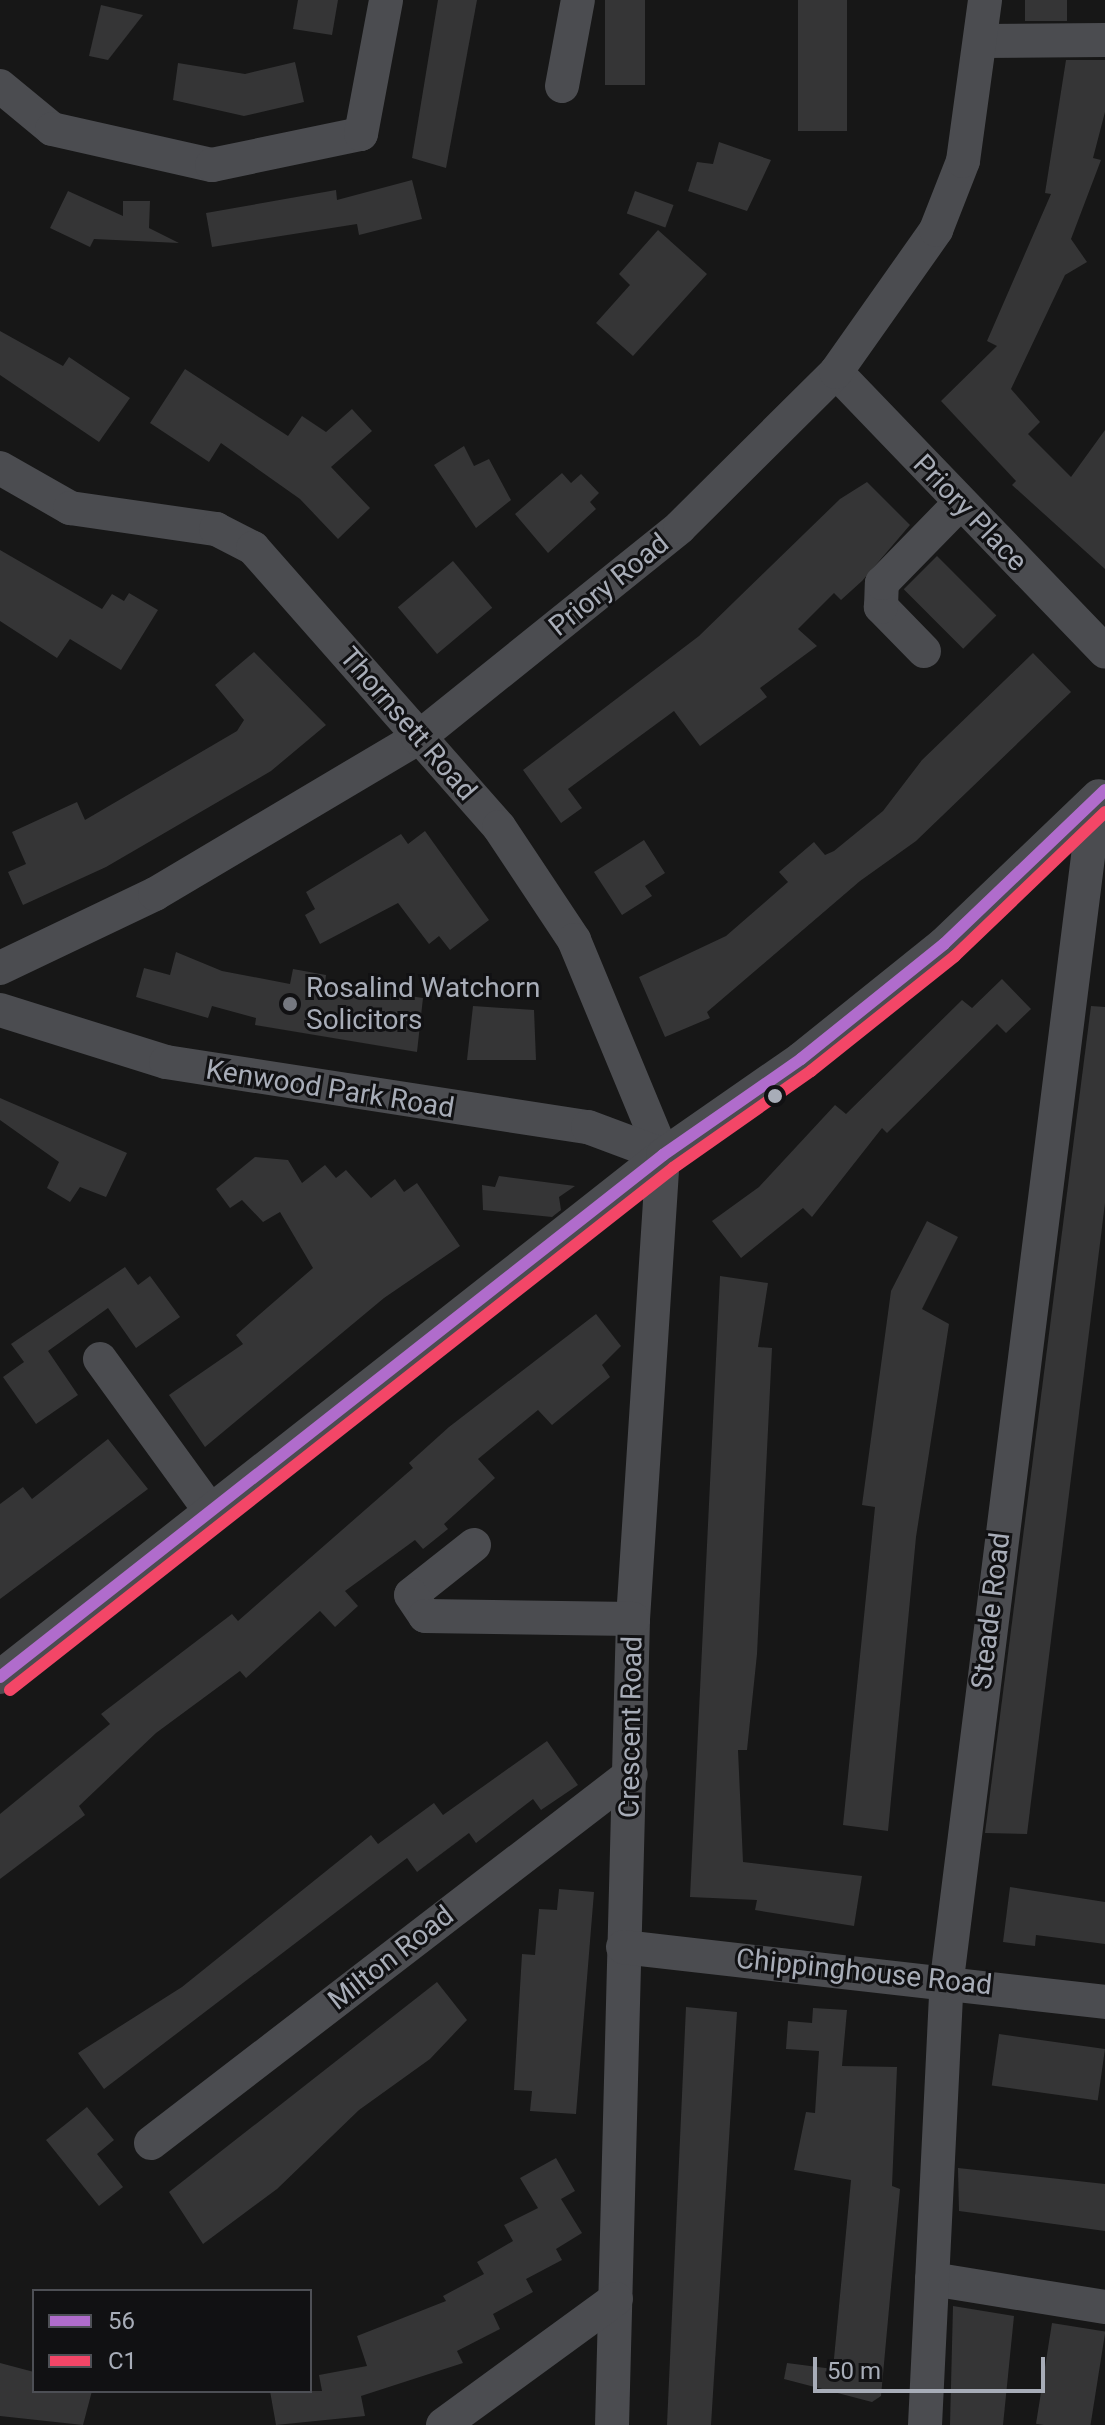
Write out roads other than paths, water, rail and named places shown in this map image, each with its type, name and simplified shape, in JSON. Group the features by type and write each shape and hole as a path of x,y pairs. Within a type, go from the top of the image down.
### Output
{"street":[{"path":"0,86 52,129 212,165 361,134 386,0"},
{"path":"562,86 578,0"},
{"name":"Priory Road","path":"0,968 155,894 418,738 680,527 836,372 952,197 981,41 985,0"},
{"path":"981,41 1105,40"},
{"name":"Priory Place","path":"836,372 1105,652"},
{"name":"Thornsett Road","path":"0,468 70,508 216,529 253,548 499,827 574,940 663,1155"},
{"path":"924,651 881,607 882,583 960,503"},
{"path":"0,1677 663,1155 801,1059 944,944 1100,796"},
{"name":"Steade Road","path":"925,2425 947,1979 1100,796"},
{"name":"Kenwood Park Road","path":"0,1010 166,1062 588,1127 663,1155"},
{"name":"Crescent Road","path":"612,2425 633,1619 663,1155"},
{"path":"100,1359 211,1512"},
{"path":"474,1545 411,1595 425,1616 633,1619"},
{"name":"Milton Road","path":"151,2143 631,1774"},
{"name":"Chippinghouse Road","path":"623,1947 947,1979 1105,2002"},
{"path":"932,2279 1105,2307"},
{"path":"443,2425 616,2299"}],"place":[{"name":"Rosalind Watchorn Solicitors","path":"290,1004"}]}
